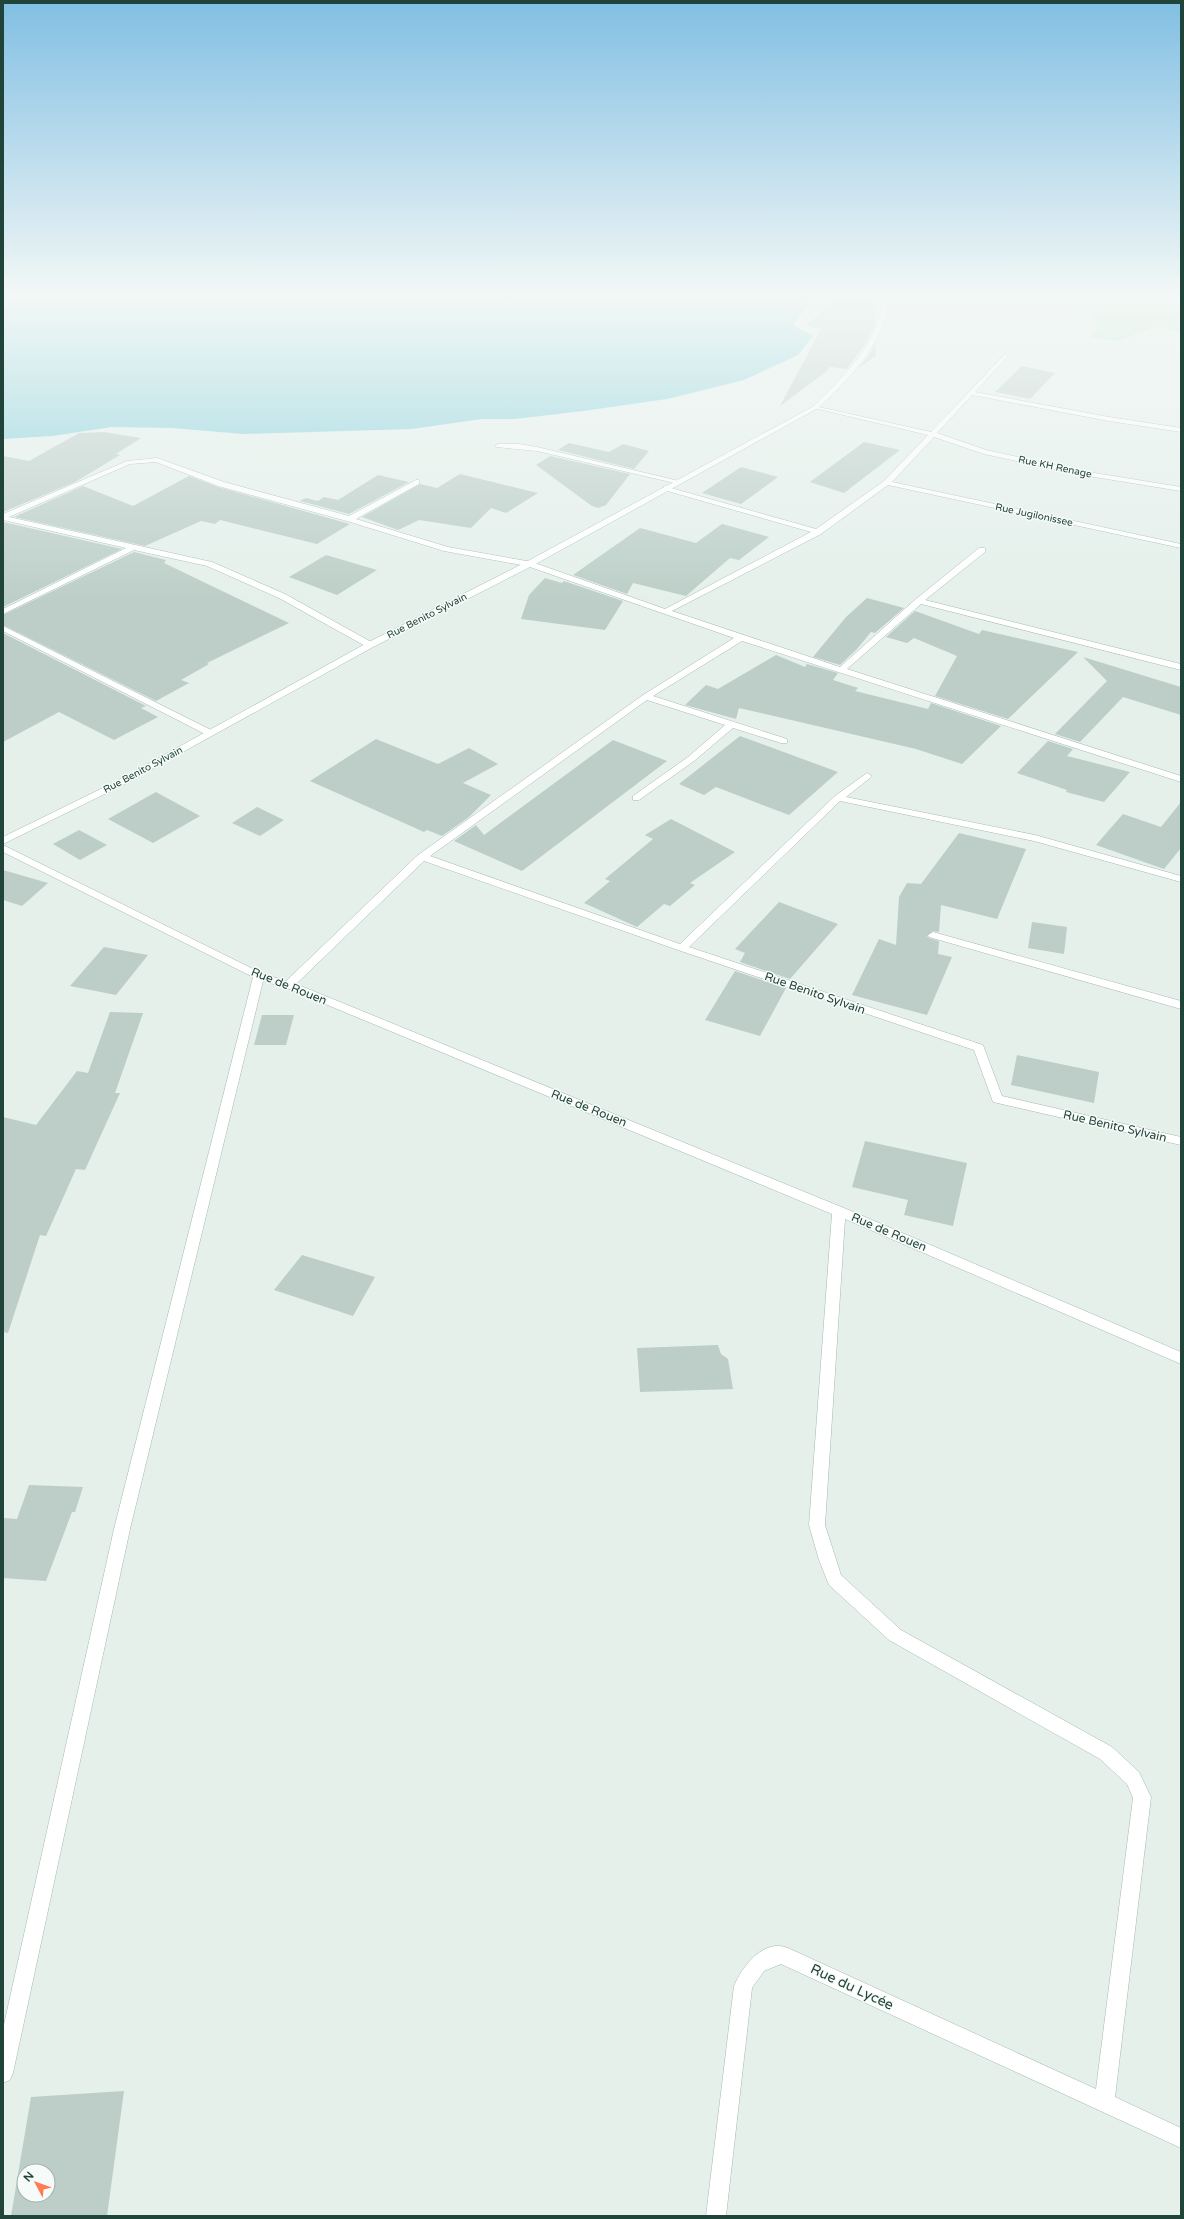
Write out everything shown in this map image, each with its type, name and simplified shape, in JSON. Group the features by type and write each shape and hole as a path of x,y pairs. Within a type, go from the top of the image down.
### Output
{"street":[{"name":"Rue Benito Sylvain","path":"3,841 120,783 370,645 529,564 816,407 827,397"},
{"path":"665,612 818,532 886,483 969,397"},
{"path":"991,397 1109,419 1181,430"},
{"name":"Rue KH Renage","path":"816,407 932,434 984,452 1082,473 1181,489"},
{"path":"498,446 537,449 679,482"},
{"path":"3,518 129,462 156,460 221,484 350,519 447,549 529,564 741,638 1181,779"},
{"path":"350,519 416,482"},
{"name":"Rue Jugilonissee","path":"886,483 1181,546"},
{"path":"667,488 818,532"},
{"path":"3,518 209,564 282,596 370,645"},
{"path":"3,612 133,547"},
{"path":"841,670 919,601 982,550"},
{"path":"919,601 1181,667"},
{"path":"3,628 210,733"},
{"path":"288,985 422,857 646,697 741,638"},
{"path":"646,697 784,741"},
{"path":"636,798 691,759 732,724"},
{"path":"682,948 838,798 867,776"},
{"path":"838,798 1035,838 1181,879"},
{"name":"Rue de Rouen","path":"3,848 259,976 288,985 839,1211 1181,1358"},
{"name":"Rue Benito Sylvain","path":"422,857 682,948 979,1048 997,1099 1181,1141"},
{"path":"933,935 1181,1006"},
{"path":"3,2073 122,1529 259,976"},
{"path":"839,1211 817,1525 827,1560 835,1580 895,1635 1106,1753 1133,1778 1142,1797 1104,2103"},
{"name":"Rue du Lycée","path":"716,2216 743,1986 751,1971 763,1959 781,1955 1181,2138"}],"water":[{"path":"3,397 677,397 583,411 515,419 482,419 412,429 243,434 172,428 112,427 52,436 3,439"}],"building":[{"path":"785,397 793,397 780,406"},
{"path":"1018,397 1032,397 1030,399"},
{"path":"104,432 141,438 116,454 120,455 75,482 3,512 3,456 29,461 79,433"},
{"path":"864,442 900,450 844,493 810,482"},
{"path":"569,443 609,452 623,444 649,451 634,469 558,450"},
{"path":"550,456 630,474 606,505 598,508 592,506 536,465"},
{"path":"741,467 778,477 741,504 702,493"},
{"path":"460,474 538,493 506,513 491,508 471,528 419,520 398,530 362,517 420,484 437,488"},
{"path":"378,475 409,482 349,514 300,501 306,498 318,501 324,497 338,500"},
{"path":"189,476 218,487 350,524 317,544 220,520 215,524 201,521 145,546 14,517 83,486 133,506"},
{"path":"3,522 122,549 3,607"},
{"path":"722,524 769,537 739,560 730,558 686,596 633,583 627,594 573,575 640,528 696,543"},
{"path":"134,552 166,560 164,563 289,623 207,663 209,664 181,680 189,683 156,701 3,625 3,615"},
{"path":"326,555 377,570 337,595 289,577"},
{"path":"545,578 562,583 564,581 623,601 605,630 521,619 529,595"},
{"path":"867,598 904,608 875,633 871,632 857,649 840,665 813,657 846,617"},
{"path":"915,611 979,634 982,630 1078,652 1008,719 935,696 957,656 914,638 907,643 886,637"},
{"path":"3,633 146,706 141,708 158,717 114,740 59,712 3,742"},
{"path":"776,655 805,667 807,664 838,673 833,680 858,688 855,691 928,709 931,703 1001,726 962,764 916,749 739,708 736,719 685,705 706,685 718,689"},
{"path":"1083,657 1181,687 1181,715 1123,697 1080,742 1055,734 1107,681"},
{"path":"740,736 838,772 789,815 716,787 704,795 679,784"},
{"path":"376,739 438,764 469,748 498,764 463,783 491,795 469,817 442,836 427,830 424,832 310,781"},
{"path":"613,740 667,761 522,871 454,841 476,825 484,835"},
{"path":"1048,741 1073,749 1067,756 1130,772 1104,802 1066,792 1067,790 1017,773"},
{"path":"156,792 200,816 153,843 108,819"},
{"path":"1181,802 1181,848 1164,869 1096,845 1123,814 1161,827"},
{"path":"257,807 284,820 260,836 232,823"},
{"path":"671,819 735,852 690,883 695,885 670,906 664,904 637,927 584,903 610,881 605,879 653,839 645,835"},
{"path":"79,830 107,845 80,860 53,844"},
{"path":"959,833 1026,849 997,919 941,905 939,932 932,931 927,936 939,941 938,954 952,957 927,1015 852,995 879,939 896,945 899,897 907,883 921,884"},
{"path":"3,870 48,883 22,906 3,900"},
{"path":"779,902 838,924 790,979 740,962 745,953 735,949"},
{"path":"1032,922 1067,927 1064,954 1028,948"},
{"path":"104,947 148,955 116,995 70,986"},
{"path":"735,971 786,988 760,1036 705,1020"},
{"path":"110,1012 143,1013 115,1093 120,1093 85,1170 76,1169 46,1236 40,1235 8,1333 3,1332 3,1117 36,1125 77,1071 88,1073"},
{"path":"262,1015 294,1015 286,1045 254,1045"},
{"path":"1017,1055 1099,1072 1094,1103 1011,1085"},
{"path":"865,1141 967,1163 953,1226 904,1215 908,1200 852,1187"},
{"path":"302,1255 375,1277 353,1316 274,1290"},
{"path":"718,1345 721,1354 728,1359 733,1389 640,1392 637,1348"},
{"path":"29,1485 83,1487 75,1512 72,1512 46,1581 3,1578 3,1518 17,1519"},
{"path":"124,2091 107,2216 11,2216 16,2186 16,2203 56,2203 56,2163 20,2163 31,2097"}]}
